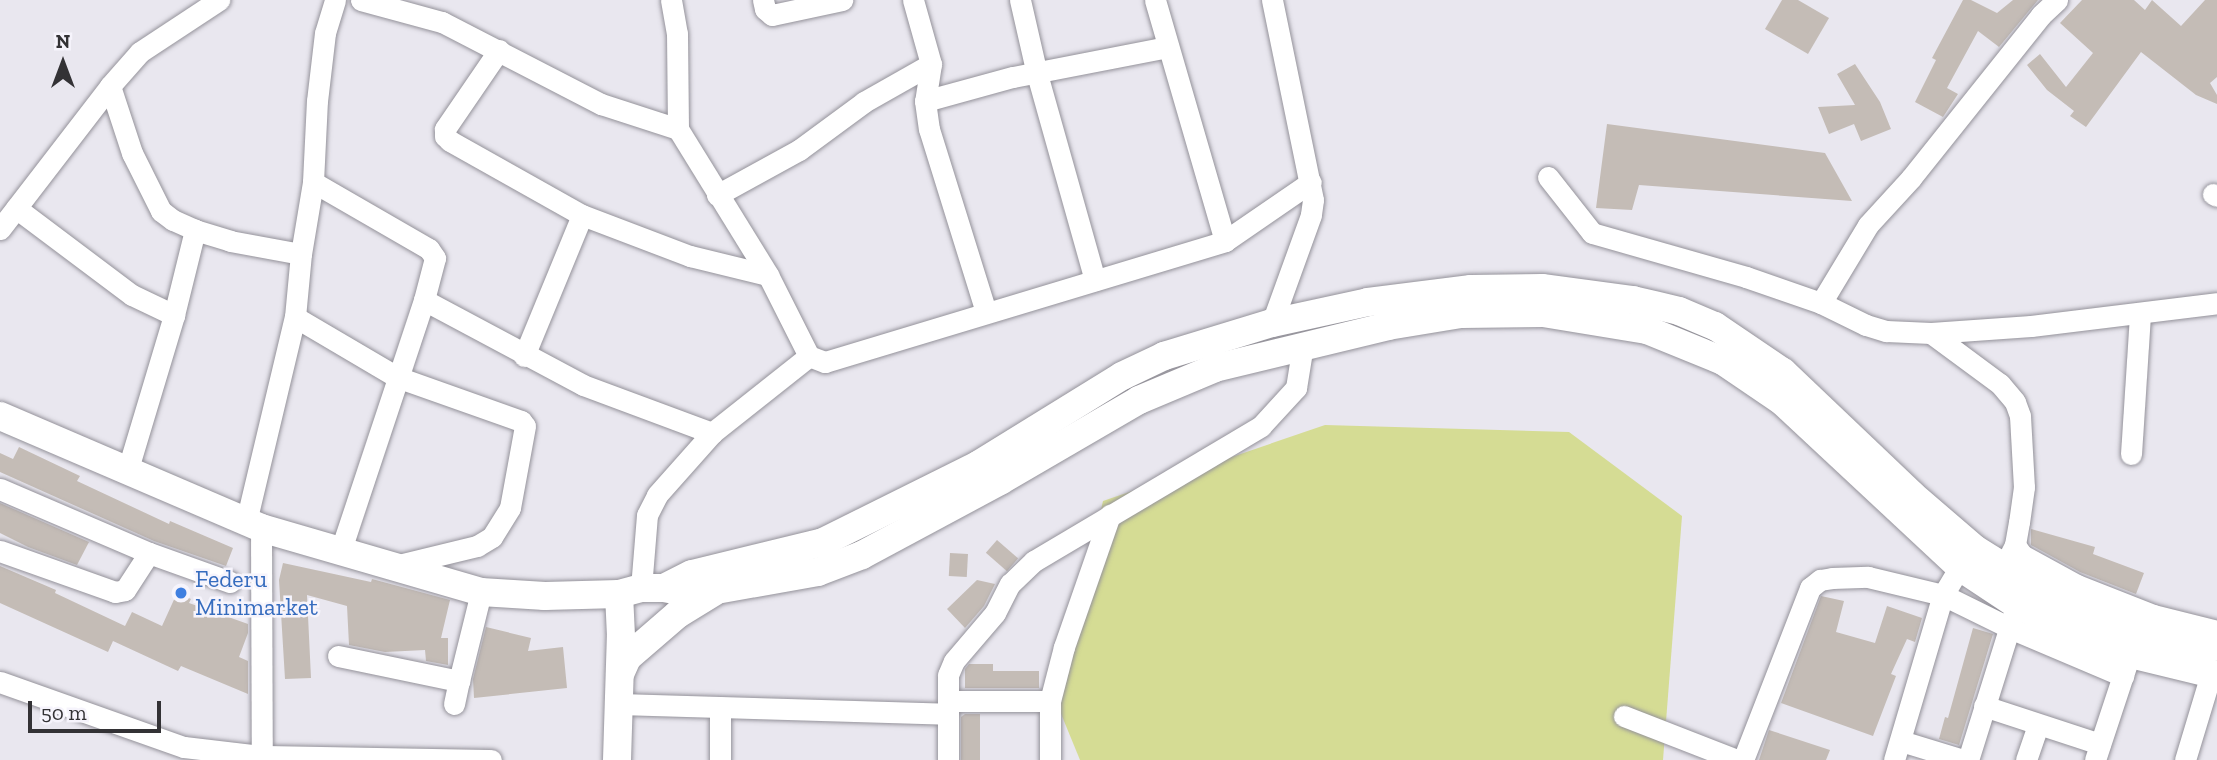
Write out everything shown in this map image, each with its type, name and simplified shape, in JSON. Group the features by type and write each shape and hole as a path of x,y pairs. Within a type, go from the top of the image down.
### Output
{"main road":[{"path":"0,416 253,525 340,553 481,592 545,596 641,590 694,594 818,572 862,555 1080,434 1175,384 1215,368 1310,343 1461,314 1600,294 1679,311 1715,326 1748,346 1811,397 1911,494 1975,549 2082,608 2215,665"},
{"path":"641,590 692,574 823,542 978,465 1122,376 1164,356 1272,323 1413,295 1543,301 1647,330 1699,349 1749,376 1783,402 1960,567 2004,567"},
{"path":"1065,410 1080,434"},
{"path":"2004,567 2013,616 2082,636 2127,665 2215,665"},
{"path":"617,760 620,674 641,590"},
{"path":"620,674 627,658 678,614 715,592"}],"street":[{"path":"0,229 110,86 140,52 219,0"},
{"path":"262,758 253,525 295,317 301,254 313,182 324,46 335,0"},
{"path":"361,0 442,22 601,104 678,129"},
{"path":"671,0 677,33 678,129 768,275 808,356 825,362 1225,240 1311,182"},
{"path":"763,0 765,9 772,15 842,0"},
{"path":"913,0 931,64 925,101 929,129 986,312"},
{"path":"1020,0 1037,74 1095,280"},
{"path":"1155,0 1225,240"},
{"path":"1272,0 1311,182 1311,215 1272,323"},
{"path":"1821,303 1868,226 1919,169 2041,15 2057,0"},
{"path":"925,101 1168,47"},
{"path":"499,50 445,129 445,136 582,215 690,256 768,275"},
{"path":"717,195 799,150 864,102 931,64"},
{"path":"110,86 132,153 161,211 195,230 230,241 301,254"},
{"path":"1548,177 1592,233 1746,277 1821,303 1886,331 1931,333 2140,315 2217,303"},
{"path":"313,182 432,253 435,258 424,300 340,553"},
{"path":"16,208 132,295 174,315"},
{"path":"524,356 582,215"},
{"path":"127,472 174,315 195,230"},
{"path":"424,300 524,356 595,390 712,433"},
{"path":"2131,454 2140,315"},
{"path":"295,317 397,377 521,421 524,435 510,508 492,537 477,546 389,567"},
{"path":"1931,333 2000,384 2015,402 2020,416 2024,487 2004,567"},
{"path":"948,760 948,675 954,660 995,613 1010,584 1034,561 1261,426 1296,388 1310,343"},
{"path":"641,590 647,515 657,495 712,433 808,356"},
{"path":"0,489 149,553 230,582"},
{"path":"1050,760 1050,701 1064,647 1110,515"},
{"path":"0,551 115,592 125,590 149,553"},
{"path":"2004,567 2022,555 2087,589 2153,615 2217,631"},
{"path":"1743,760 1810,588 1820,580 1868,577 1943,596 2013,616 1966,760 1898,750 1943,596 1960,567"},
{"path":"454,704 481,592"},
{"path":"338,656 459,681"},
{"path":"1984,706 2038,725 2098,752 2127,665"},
{"path":"2185,760 2215,665"},
{"path":"0,682 181,753 262,758 491,760"},
{"path":"619,704 947,707 1050,701"},
{"path":"720,707 720,760"},
{"path":"1624,716 1737,760"},
{"path":"2026,760 2038,725"}],"green space":[{"path":"1325,425 1569,432 1682,516 1663,760 1080,760 1057,704 1103,501"}],"building":[{"path":"1782,0 1798,0 1829,18 1808,54 1765,29"},
{"path":"1963,0 1971,0 1997,13 2013,0 2038,0 1999,47 1978,31 1947,88 1958,94 1943,117 1915,102 1936,60 1932,58"},
{"path":"2082,0 2134,0 2145,10 2152,0 2181,26 2205,0 2217,0 2217,77 2210,83 2217,95 2217,104 2196,95 2141,52 2086,127 2070,116 2074,111 2047,90 2027,65 2040,54 2066,87 2093,53 2060,23"},
{"path":"1855,64 1880,102 1891,129 1861,141 1854,124 1829,134 1818,107 1855,105 1837,74"},
{"path":"1607,124 1825,153 1852,201 1639,185 1632,210 1596,208"},
{"path":"19,447 80,476 77,481 169,524 170,521 233,548 226,566 154,541 0,472 0,453 13,459"},
{"path":"0,503 89,542 77,565 28,547 0,533"},
{"path":"2031,529 2095,547 2093,554 2144,573 2136,594 2080,572 2031,545"},
{"path":"997,540 1018,558 1007,571 986,553"},
{"path":"950,553 968,554 967,577 949,576"},
{"path":"283,563 371,582 372,579 450,600 441,638 448,638 448,665 426,661 425,650 385,652 349,645 347,606 307,595 311,678 285,679 279,580"},
{"path":"0,566 56,590 55,593 125,626 132,612 162,626 177,593 191,599 189,603 248,624 248,633 239,657 248,661 248,694 181,666 178,671 113,641 108,652 0,603"},
{"path":"977,580 995,584 984,606 965,628 947,609"},
{"path":"1821,596 1844,601 1836,632 1875,643 1887,606 1922,618 1915,642 1907,639 1891,674 1896,676 1873,736 1781,703"},
{"path":"486,627 531,638 528,651 563,647 567,688 474,698 473,679"},
{"path":"1973,628 1993,634 1959,745 1939,739 1945,717 1948,718"},
{"path":"969,664 993,664 993,671 1039,671 1039,688 965,688 965,669"},
{"path":"965,714 980,714 980,760 961,760 961,717"},
{"path":"1769,730 1830,750 1826,760 1759,760"}],"place":[{"name":"Federu Minimarket","path":"181,593"}]}
